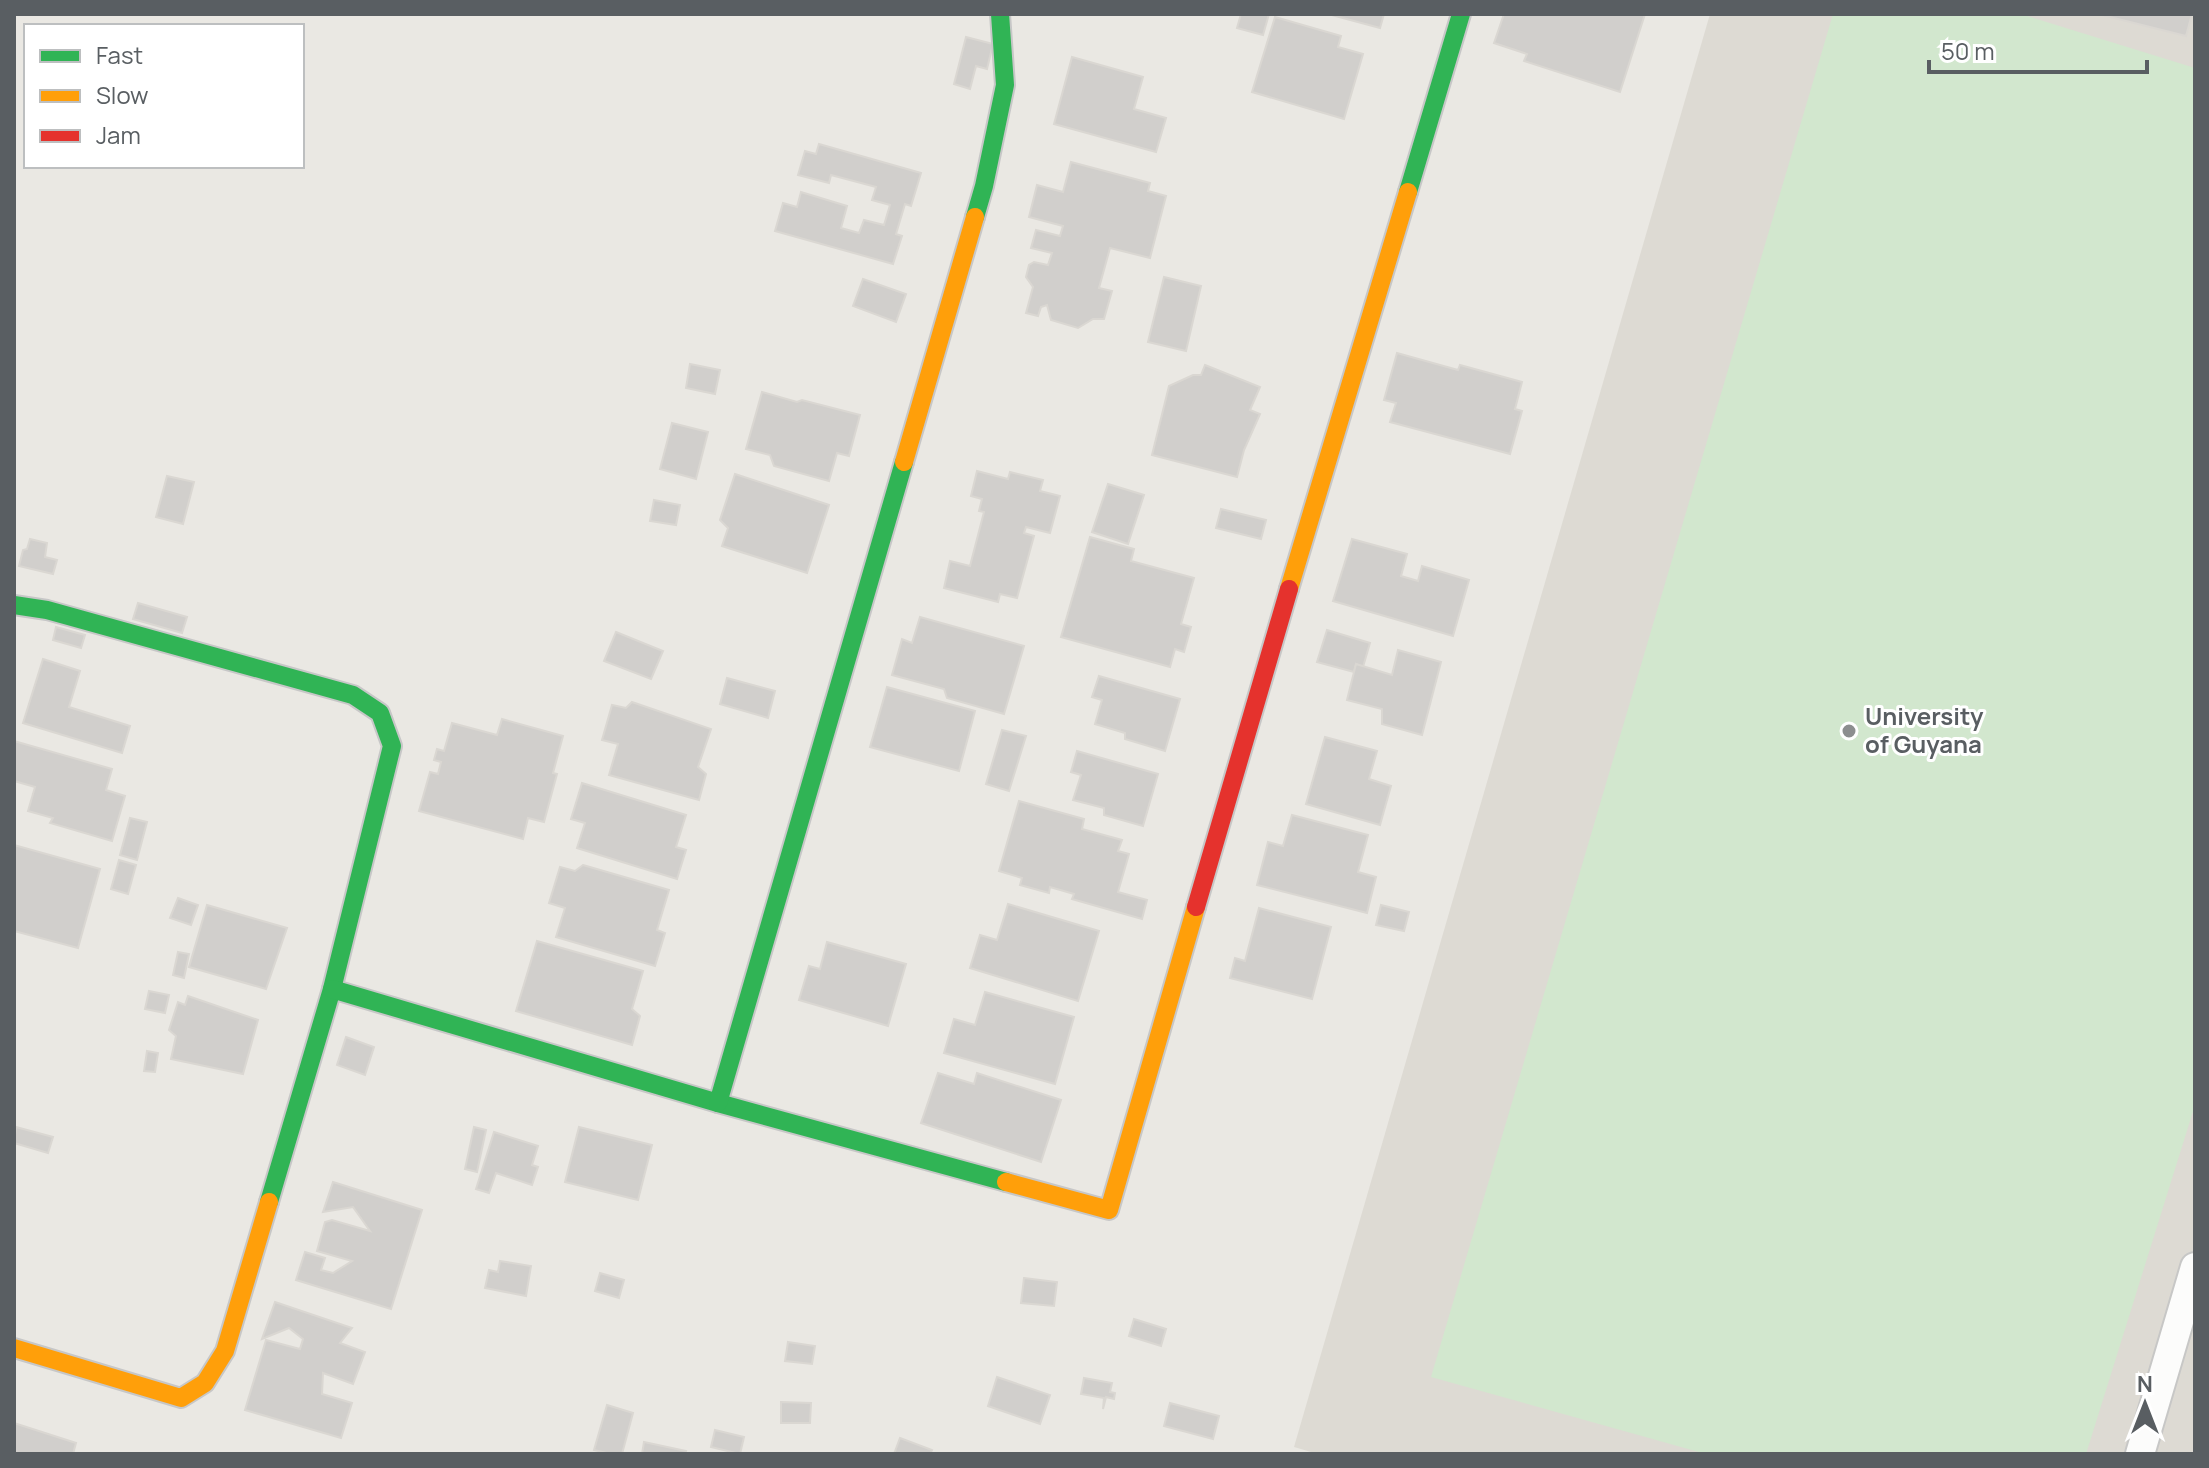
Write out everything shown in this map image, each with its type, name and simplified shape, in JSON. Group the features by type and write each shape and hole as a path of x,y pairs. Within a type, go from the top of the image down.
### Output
{"street":[{"path":"718,1103 984,186 1005,85 1000,14"},
{"path":"332,989 718,1103 1109,1210 1461,14"},
{"path":"14,605 47,610 353,695 380,713 392,746 332,989 225,1351 205,1383 181,1398 14,1348"},
{"path":"2140,1454 2195,1267"}],"shaded area":[{"name":"University of Guyana","path":"1710,14 2195,14 2195,1454 1318,1454 1294,1447"}],"green space":[{"name":"University of Guyana","path":"1833,14 2021,14 2195,68 2195,1105 2086,1454 1706,1454 1431,1377"}],"building":[{"path":"1241,14 1269,14 1263,35 1237,28"},
{"path":"1328,14 1384,14 1380,28"},
{"path":"1504,14 1645,14 1620,92 1524,61 1527,54 1494,43"},
{"path":"2098,14 2192,14 2186,36"},
{"path":"1275,17 1341,36 1338,47 1363,54 1344,119 1252,92"},
{"path":"966,37 993,44 987,69 976,66 970,89 954,84"},
{"path":"1072,57 1143,77 1134,109 1166,118 1156,152 1054,124"},
{"path":"819,144 921,173 911,206 905,204 896,234 902,236 893,264 775,231 783,203 797,207 801,192 847,206 841,228 859,233 864,220 884,225 890,205 872,200 876,187 831,175 829,183 798,175 805,151 816,154"},
{"path":"1071,162 1150,183 1148,191 1166,196 1150,258 1110,248 1099,288 1112,291 1104,319 1093,319 1078,328 1051,320 1047,305 1041,307 1038,316 1026,313 1033,287 1026,277 1029,265 1034,262 1048,265 1052,253 1031,248 1036,230 1060,236 1063,226 1029,217 1037,185 1063,192"},
{"path":"1164,277 1201,286 1186,351 1148,342"},
{"path":"863,279 906,294 896,322 853,306"},
{"path":"1397,353 1458,370 1460,365 1522,382 1515,409 1522,411 1510,454 1390,422 1396,403 1384,400"},
{"path":"690,364 720,370 715,394 686,388"},
{"path":"1205,365 1260,387 1250,410 1260,414 1244,450 1237,477 1152,455 1169,386 1193,375 1201,375"},
{"path":"762,392 860,415 849,456 837,453 829,481 774,466 770,455 746,449"},
{"path":"672,423 708,432 696,479 660,469"},
{"path":"977,471 1008,479 1010,472 1043,480 1040,491 1060,496 1050,533 1026,527 1024,533 1034,536 1017,598 1000,594 998,602 944,588 950,561 970,566 984,512 979,511 982,499 971,496"},
{"path":"735,474 829,505 807,573 722,546 728,528 720,520"},
{"path":"167,476 194,482 183,524 156,517"},
{"path":"1108,484 1144,495 1128,544 1092,532"},
{"path":"654,500 680,505 676,525 650,521"},
{"path":"1221,509 1266,520 1261,539 1216,528"},
{"path":"1090,537 1134,549 1131,561 1194,578 1181,624 1191,627 1184,652 1175,649 1170,667 1061,637"},
{"path":"30,539 47,543 45,557 57,560 53,574 19,566"},
{"path":"1352,539 1407,554 1401,576 1418,581 1422,566 1469,580 1453,636 1333,601"},
{"path":"138,603 187,617 182,633 133,619"},
{"path":"920,617 1024,646 1004,714 947,698 944,689 892,675 902,639 912,643"},
{"path":"56,627 85,635 81,648 53,640"},
{"path":"1327,630 1370,643 1363,667 1356,664 1354,672 1317,662"},
{"path":"616,632 663,651 651,679 604,661"},
{"path":"1398,650 1441,662 1422,735 1382,724 1382,709 1347,700 1356,664 1392,675"},
{"path":"43,659 80,671 69,707 130,726 122,753 23,723"},
{"path":"1099,676 1180,699 1165,751 1125,739 1125,733 1095,724 1102,700 1092,697"},
{"path":"727,678 775,691 768,718 720,704"},
{"path":"887,687 975,711 959,771 870,747"},
{"path":"632,702 711,729 698,767 706,774 699,800 609,775 618,744 602,740 612,705 626,708"},
{"path":"502,719 563,736 544,822 528,818 523,839 419,811 430,772 438,774 441,762 434,760 437,749 444,751 452,723 497,735"},
{"path":"1002,730 1026,736 1009,791 986,784"},
{"path":"1325,737 1377,751 1369,779 1391,786 1380,825 1306,804"},
{"path":"14,741 112,769 106,790 125,796 112,841 50,823 53,818 28,811 35,787 14,781"},
{"path":"1077,751 1158,774 1143,826 1104,815 1104,808 1073,800 1081,775 1071,772"},
{"path":"582,783 686,815 676,847 686,850 677,879 577,848 585,823 571,819"},
{"path":"1019,801 1084,819 1082,829 1122,840 1118,851 1129,854 1118,892 1147,900 1142,919 1072,899 1074,894 1050,887 1049,893 1020,885 1022,878 999,871"},
{"path":"1292,815 1368,835 1358,872 1376,877 1367,913 1257,885 1268,842 1283,846"},
{"path":"130,818 147,822 137,860 120,855"},
{"path":"14,845 100,869 78,948 14,931"},
{"path":"119,860 136,865 128,894 111,889"},
{"path":"583,865 669,890 657,930 665,933 655,966 556,937 565,908 549,903 560,867 575,871"},
{"path":"178,898 198,905 191,925 170,918"},
{"path":"1008,904 1099,931 1078,1001 970,968 980,935 997,940"},
{"path":"207,905 287,928 266,989 189,967"},
{"path":"1381,905 1409,912 1404,931 1376,925"},
{"path":"1259,908 1331,927 1312,999 1230,978 1235,958 1245,961"},
{"path":"537,941 643,971 632,1009 640,1016 632,1045 516,1011"},
{"path":"827,942 906,964 888,1026 799,1000 809,966 820,969"},
{"path":"178,952 189,954 184,978 173,975"},
{"path":"149,991 169,995 165,1013 145,1009"},
{"path":"985,992 1074,1017 1055,1084 944,1053 954,1019 975,1025"},
{"path":"188,996 258,1020 243,1074 171,1059 176,1036 169,1030 178,1002 185,1005"},
{"path":"346,1037 374,1047 365,1075 337,1065"},
{"path":"147,1051 158,1053 155,1072 144,1071"},
{"path":"938,1073 974,1084 977,1073 1061,1100 1041,1162 921,1123"},
{"path":"16,1127 53,1137 48,1153 14,1143"},
{"path":"474,1127 486,1130 477,1172 465,1169"},
{"path":"579,1127 652,1145 638,1200 565,1182"},
{"path":"494,1132 538,1146 532,1165 538,1167 532,1185 496,1173 489,1193 476,1189"},
{"path":"333,1182 422,1210 391,1309 296,1280 305,1252 325,1258 321,1270 333,1273 352,1261 317,1251 325,1222 332,1220 370,1231 353,1207 323,1212"},
{"path":"500,1261 531,1266 526,1296 485,1288 489,1270 498,1272"},
{"path":"600,1273 624,1280 619,1298 595,1291"},
{"path":"1024,1278 1057,1282 1054,1306 1021,1303"},
{"path":"275,1302 352,1328 340,1343 365,1352 353,1384 323,1373 322,1394 352,1403 341,1438 245,1410 266,1340 300,1349 303,1339 289,1328 262,1339"},
{"path":"1134,1319 1166,1329 1161,1346 1129,1336"},
{"path":"788,1342 815,1346 812,1364 785,1361"},
{"path":"997,1377 1050,1395 1040,1424 988,1406"},
{"path":"1084,1378 1112,1383 1110,1392 1115,1393 1114,1399 1106,1397 1103,1409 1104,1398 1081,1394"},
{"path":"781,1402 811,1403 810,1423 781,1423"},
{"path":"1170,1403 1219,1416 1213,1439 1164,1426"},
{"path":"607,1405 633,1413 622,1454 594,1450"},
{"path":"14,1423 76,1443 73,1454 14,1454"},
{"path":"715,1430 744,1437 740,1454 711,1447"},
{"path":"900,1438 932,1450 930,1454 894,1454"},
{"path":"644,1442 686,1451 685,1454 642,1454"}],"traffic: fast":[{"path":"975,217 1005,85 1000,14"},
{"path":"1408,192 1461,14"},
{"path":"718,1103 904,462"},
{"path":"14,605 47,610 353,695 380,713 392,746 332,989 269,1202"},
{"path":"332,989 718,1103 1006,1182"}],"traffic: slow":[{"path":"1289,589 1408,192"},
{"path":"904,462 975,217"},
{"path":"1006,1182 1109,1210 1196,907"},
{"path":"14,1348 181,1398 205,1383 225,1351 269,1202"}],"traffic: jam":[{"path":"1196,907 1289,589"}],"place":[{"name":"University of Guyana","path":"1849,731"}]}
